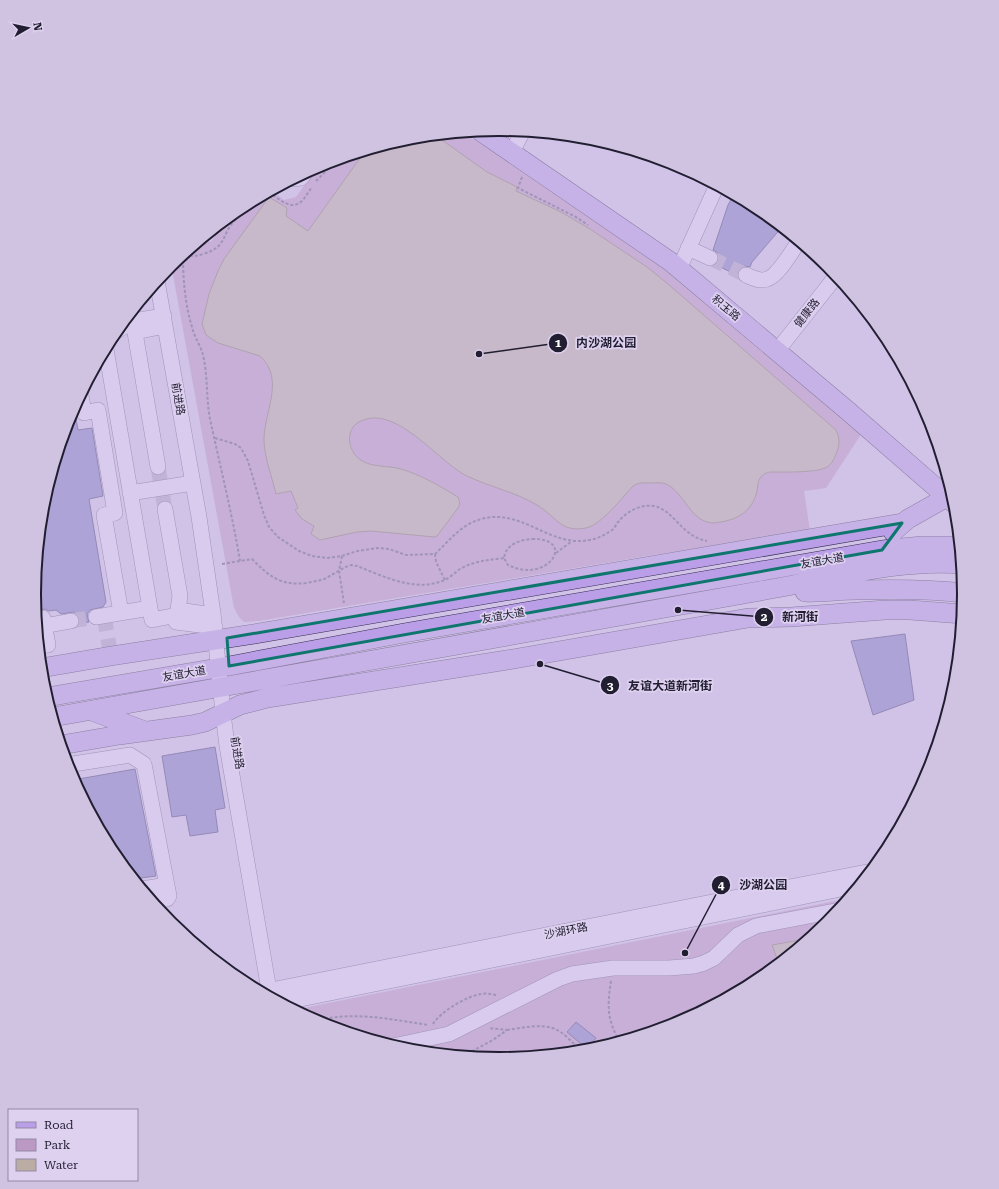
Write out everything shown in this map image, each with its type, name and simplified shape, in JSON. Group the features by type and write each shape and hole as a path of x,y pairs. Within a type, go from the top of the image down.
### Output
{"main road":[{"name":"积玉路","path":"488,136 675,266 946,494"},
{"path":"47,667 218,630 902,523 948,502"},
{"path":"882,550 891,535 902,523"},
{"name":"友谊大道","path":"53,696 882,550 922,546 955,546"},
{"name":"友谊大道","path":"58,717 886,568 923,564 957,564"},
{"path":"772,589 821,592 922,589 958,592"},
{"path":"66,744 205,722 250,702 267,698 500,661 734,620 885,610 910,610 957,614"},
{"path":"92,711 146,731"}],"street":[{"path":"520,157 522,137"},
{"path":"675,266 707,186"},
{"path":"675,266 688,248 715,190"},
{"path":"746,275 762,280 773,277 796,245"},
{"path":"688,248 710,258"},
{"name":"健康路","path":"780,354 833,280"},
{"name":"健康路","path":"780,354 839,287"},
{"name":"前进路","path":"158,288 224,667 228,754 272,993"},
{"path":"126,329 164,321"},
{"path":"134,327 158,467"},
{"path":"107,357 152,620 177,613 218,630"},
{"path":"83,404 84,413 98,410 115,513 104,515 121,613"},
{"path":"130,494 193,483"},
{"path":"165,509 180,596 177,613"},
{"name":"前进路","path":"199,517 214,568 218,630"},
{"path":"96,617 150,608"},
{"path":"42,623 71,621"},
{"path":"103,738 106,759"},
{"path":"74,764 130,755 144,764 169,896 167,899 158,901"},
{"name":"沙湖环路","path":"272,993 707,903 864,873"},
{"path":"148,888 167,885"},
{"name":"沙湖环路","path":"272,993 853,886"},
{"path":"406,1043 448,1034 558,979 572,974 613,968 669,968 694,966 714,958 738,935 756,926 831,912"}],"path":[{"path":"520,157 524,167 518,188 591,226"},
{"path":"191,256 201,255 216,248 224,239 232,222"},
{"path":"184,262 184,289 188,312 192,328 204,356 207,398 233,517 240,561"},
{"path":"215,438 235,444 242,448 269,527 278,537 299,551 312,556 328,558 377,548 389,549 406,555 435,554 463,528 478,520 494,517 518,520 572,541 590,540 600,537 612,530 623,517 632,510 648,506 657,507 664,511 687,532 696,538 707,541 712,540"},
{"path":"556,554 554,547 549,542 532,539 522,540 511,545 506,551 504,558 506,563 510,566 520,569 529,570 545,566 554,558 556,554 572,541"},
{"path":"435,554 436,562 446,580"},
{"path":"342,556 339,571 344,604"},
{"path":"222,564 252,559 273,578 281,582 292,584 317,581 347,566 357,566 407,583 427,584 446,580 459,570 472,563 504,558"},
{"path":"613,968 609,993 609,1013 617,1037"},
{"path":"432,1025 436,1019 446,1011 477,995 487,993 492,994 512,1003"},
{"path":"326,1019 358,1016 432,1025 448,1034"},
{"path":"472,1023 494,1029 507,1030 541,1027 555,1029 576,1046"},
{"path":"470,1052 493,1040 507,1030"}],"highlighted area":[{"path":"902,523 882,550 229,666 227,638"}],"green space":[{"path":"470,137 537,177 636,244 862,433 826,488 804,491 810,531 647,556 259,621 244,622 234,608 173,273 209,240 211,242 220,231 270,197 276,194 284,200 296,197 310,177 352,160 410,145"},
{"path":"842,900 824,919 779,958 729,992 702,1006 647,1029 589,1044 559,1049 500,1053 440,1049 410,1044 352,1029 302,1008"}],"water":[{"path":"442,140 487,172 517,187 516,191 561,212 590,229 647,267 668,284 836,430 839,445 834,460 827,467 822,469 800,472 770,472 765,474 759,480 756,495 747,510 738,517 727,521 712,523 704,521 693,512 678,493 666,484 642,483 633,486 605,517 598,522 586,528 577,529 564,526 529,500 467,476 456,469 416,436 387,420 373,418 359,422 352,429 350,434 350,444 354,454 358,458 373,465 401,469 416,474 458,497 460,504 437,536 434,537 371,531 357,532 320,540 311,534 314,526 302,519 295,510 298,508 291,491 276,494 267,461 264,442 272,386 268,365 260,356 218,343 206,335 202,324 209,294 224,259 268,198 270,197 287,208 286,216 308,231 360,158 410,145"},
{"path":"801,940 777,959 772,945"}],"building":[{"path":"731,199 779,231 752,262 750,267 745,266 741,268 737,275 716,265 719,257 717,252 713,250"},
{"path":"76,419 78,430 92,428 103,496 89,499 106,602 103,607 90,610 87,614 89,622 84,623 80,623 78,615 74,612 61,614 56,610 49,611 45,609 42,610 41,594 45,535 57,476 65,447"},
{"path":"905,634 914,700 873,715 851,641"},
{"path":"215,747 225,808 215,810 218,832 190,836 186,815 172,817 162,756"},
{"path":"135,769 156,876 140,878 136,874 102,824 80,779"},
{"path":"576,1022 596,1038 592,1043 582,1045 567,1032"}],"tunnel":[{"path":"710,258 746,275"},
{"path":"158,467 165,509"},
{"path":"104,616 111,656"},
{"path":"71,621 96,617"}],"place":[{"name":"内沙湖公园","path":"479,354"},
{"name":"新河街","path":"678,610"},
{"name":"友谊大道新河街","path":"540,664"},
{"name":"沙湖公园","path":"685,953"}]}
